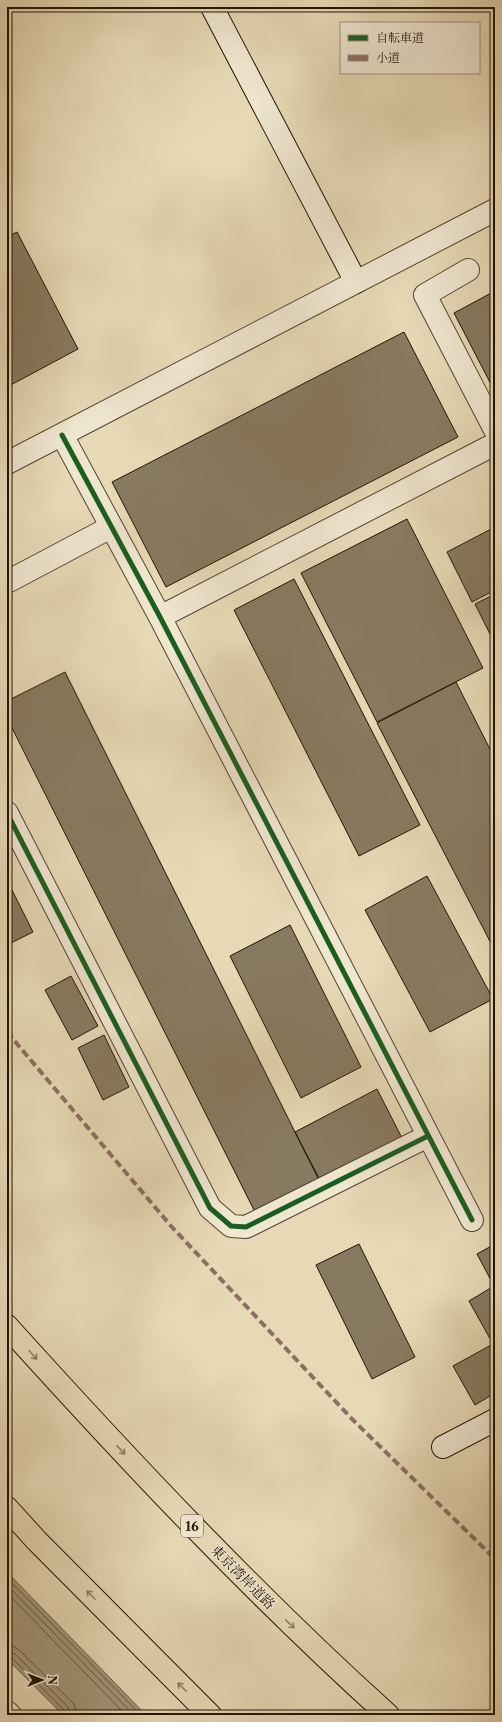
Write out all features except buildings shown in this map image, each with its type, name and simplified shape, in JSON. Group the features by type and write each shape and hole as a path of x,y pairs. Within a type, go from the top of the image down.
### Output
{"highway":[{"name":"東京湾岸道路","path":"7,1326 143,1474 229,1564 335,1667 388,1715"},
{"path":"7,1508 36,1540 210,1715"}],"street":[{"path":"212,7 356,282"},
{"path":"7,463 495,210"},
{"path":"468,270 425,295 495,430"},
{"path":"62,435 160,617 472,1220"},
{"path":"160,617 495,444"},
{"path":"7,582 111,527"},
{"path":"7,813 210,1208 231,1226 246,1227 428,1136"},
{"path":"443,1447 495,1420"},
{"path":"7,1712 10,1715"}],"water":[{"path":"7,1572 146,1715 63,1715 7,1659"}],"marked path":[{"path":"7,1032 171,1226 353,1420 495,1559"}],"cycle path":[{"path":"62,435 160,617 472,1220"},
{"path":"7,813 210,1208 231,1226 246,1227 428,1136"}]}
